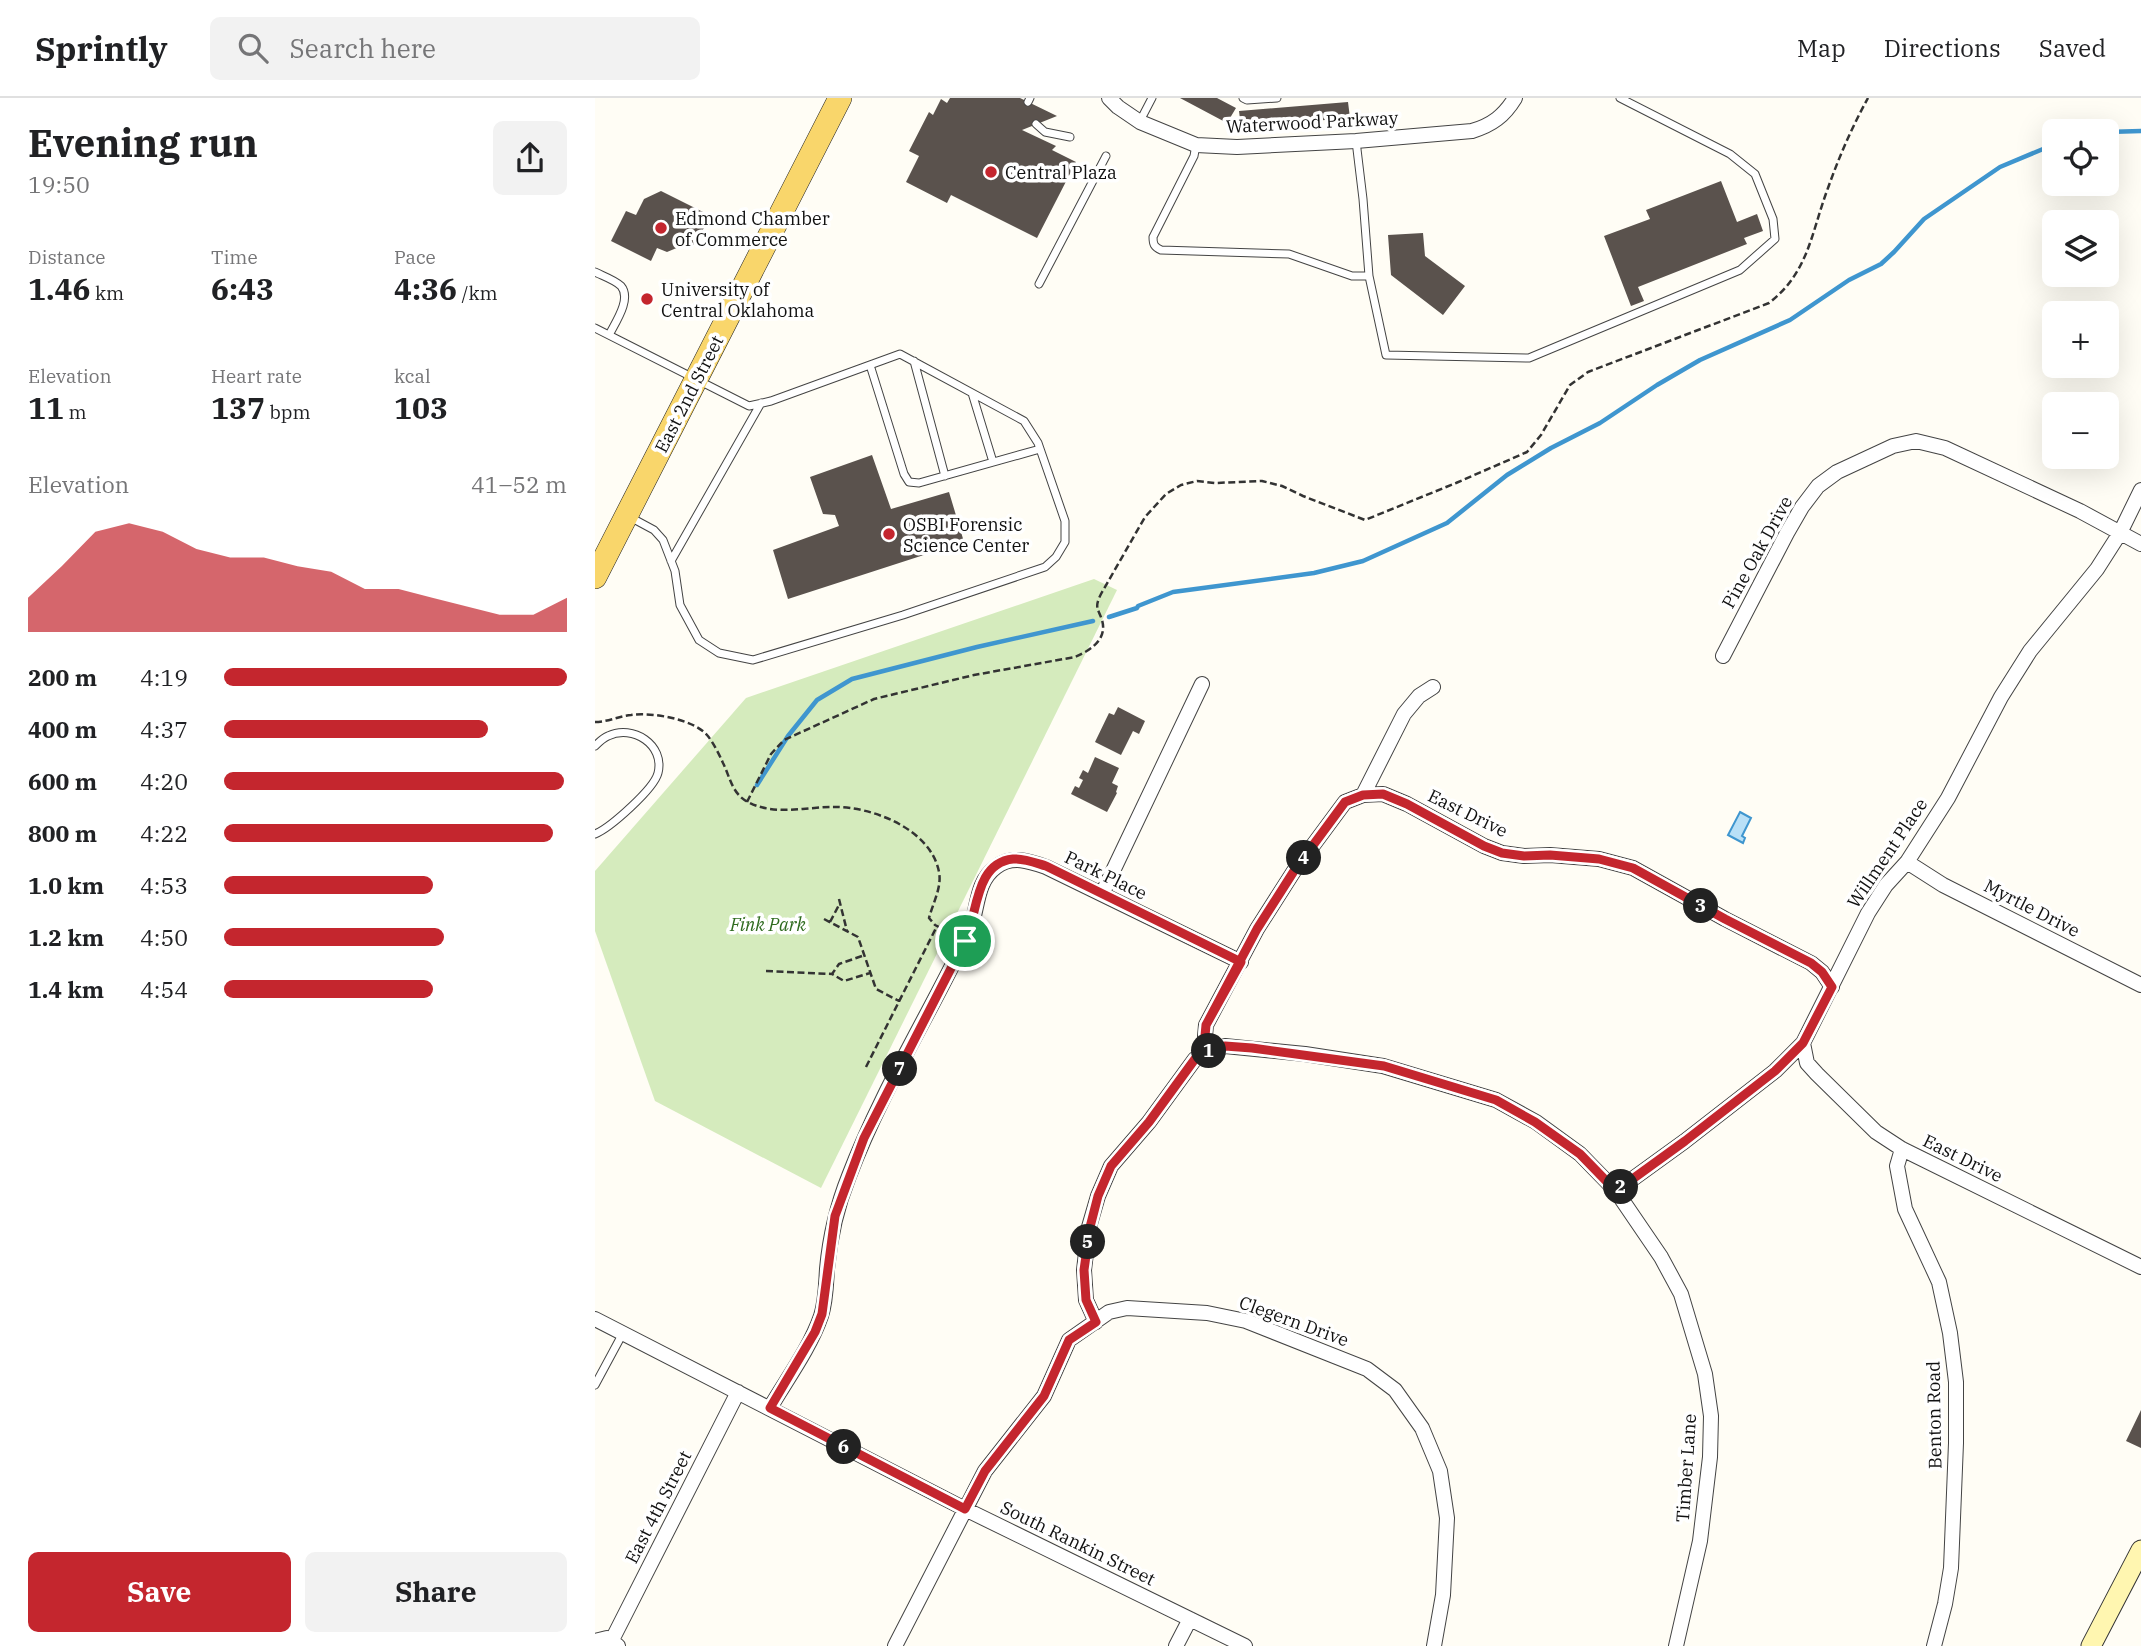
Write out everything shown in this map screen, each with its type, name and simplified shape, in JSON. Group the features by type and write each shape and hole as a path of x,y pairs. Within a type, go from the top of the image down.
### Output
{"main road":[{"name":"East 2nd Street","path":"595,578 840,98"}],"street":[{"name":"Waterwood Parkway","path":"1109,98 1140,122 1196,145 1237,147 1472,131 1489,126 1501,117 1515,98"},
{"name":"Pine Oak Drive","path":"1723,656 1787,533 1818,486 1837,472 1893,446 1916,441 1945,448 2080,511 2141,544"},
{"name":"Willment Place","path":"1616,1191 1775,1071 1803,1043 1868,913 1886,885 1907,862 1948,798 2001,697 2030,651 2098,569 2120,533 2141,490"},
{"path":"1102,894 1202,684"},
{"path":"1096,1322 1086,1300 1084,1270 1098,1196 1111,1166 1149,1122 1195,1059 1209,1052 1205,1036 1206,1025 1265,917 1345,802 1363,795 1404,714 1419,696 1433,687"},
{"name":"East Drive","path":"1363,795 1383,794 1407,804 1502,853 1599,859 1633,868 1811,963 1822,972 1832,987"},
{"name":"Park Place","path":"770,1408 815,1332 822,1314 835,1216 864,1138 965,941 986,876 997,865 1012,859 1046,866 1241,962"},
{"name":"Myrtle Drive","path":"1907,862 1943,885 2141,985"},
{"name":"East Drive","path":"1803,1043 1807,1063 1876,1132 1902,1149 2141,1267"},
{"name":"Timber Lane","path":"1209,1052 1225,1046 1252,1048 1384,1066 1496,1100 1535,1122 1580,1154 1616,1191 1661,1256 1681,1294 1705,1374 1711,1416 1710,1457 1700,1541 1676,1646"},
{"name":"Benton Road","path":"1902,1149 1897,1166 1905,1209 1938,1282 1956,1382 1951,1569 1934,1646"},
{"name":"Clegern Drive","path":"895,1646 985,1471 1044,1396 1069,1340 1109,1312 1127,1308 1207,1313 1246,1321 1367,1369 1395,1390 1422,1429 1440,1471 1447,1518 1443,1595 1434,1646"},
{"name":"South Rankin Street","path":"595,1319 965,1509 1245,1646"},
{"name":"East 4th Street","path":"615,1643 738,1392"},
{"path":"2091,1646 2141,1550"},
{"path":"1176,1646 1190,1619"},
{"path":"595,1641 601,1639 615,1643"}],"lane":[{"path":"1140,122 1152,98"},
{"path":"1243,98 1277,98"},
{"path":"1356,141 1369,276 1386,355 1529,358 1740,270 1775,239 1773,219 1755,174 1739,159 1620,98"},
{"path":"1036,124 1045,132 1070,136"},
{"path":"1196,145 1194,156 1153,237 1156,248 1289,254 1352,276 1369,276"},
{"path":"1039,284 1106,156"},
{"path":"595,272 620,285 625,293 624,304 609,335"},
{"path":"595,328 749,406 900,354 1024,421 1040,449 1065,521 1065,542 1056,557 1045,567 903,615 753,660 719,653 699,640 680,606 675,570 663,540 654,530 627,516"},
{"path":"914,361 944,476"},
{"path":"870,365 904,474 909,482 919,483 1040,449"},
{"path":"972,393 993,462"},
{"path":"671,561 761,403"},
{"path":"595,746 606,736 616,733 632,733 645,737 659,760 659,771 655,782 613,824 595,834"},
{"path":"595,1385 624,1333"}],"path":[{"path":"747,802 771,754 784,740 874,699 974,675 1075,657 1097,645 1102,621 1097,612 1097,602 1101,594 1145,517 1166,494 1181,485 1198,481 1262,481 1282,486 1365,520 1527,452 1541,435 1570,385 1588,372 1769,303 1783,292 1801,266 1843,147 1868,98"},
{"path":"595,722 648,714 696,727 707,735 723,762 731,784 747,802 771,809 831,806 887,817 924,842 935,859 940,881 929,918 937,926 965,941"},
{"path":"830,922 839,901 847,931"},
{"path":"824,919 858,937 876,989 899,1000"},
{"path":"866,1066 937,926"},
{"path":"832,974 839,964 864,955"},
{"path":"767,971 832,974 844,981 870,973"}],"green space":[{"name":"Fink Park","path":"1094,579 1117,590 821,1188 655,1101 595,931 595,871 746,698"}],"water":[{"path":"1740,812 1751,818 1742,836 1745,838 1743,843 1728,835"}],"building":[{"name":"Central Plaza","path":"950,98 1020,98 1057,116 1022,130 1056,146 1052,150 1076,162 1037,238 951,195 947,203 906,182 919,156 909,151 929,112 933,115 941,99 947,103"},
{"path":"1180,98 1217,98 1236,108 1227,123"},
{"path":"1348,102 1350,118 1241,127 1239,111"},
{"path":"1721,181 1737,222 1757,214 1763,231 1744,238 1747,244 1638,287 1644,301 1631,306 1604,236 1650,219 1646,210"},
{"name":"Edmond Chamber of Commerce","path":"661,191 711,216 694,245 682,241 679,247 667,252 657,248 651,261 611,241 626,211 636,215 644,199"},
{"path":"1423,233 1425,256 1465,286 1443,315 1391,275 1388,235"},
{"name":"OSBI Forensic Science Center","path":"872,455 891,509 949,492 964,542 788,599 773,550 839,526 835,515 823,514 810,477"},
{"path":"1118,707 1145,721 1139,734 1133,731 1121,755 1095,742 1109,713 1114,715"},
{"path":"1095,757 1119,768 1112,783 1118,786 1117,793 1107,812 1071,794 1075,786 1079,788 1083,780 1079,778 1083,770 1088,773"},
{"path":"2141,1410 2141,1448 2126,1441"}],"waterway":[{"path":"2119,132 2141,131"},
{"path":"1109,617 1173,592 1314,573 1363,561 1447,523 1507,475 1551,448 1600,423 1700,360 1790,320 1849,280 1881,264 1924,219 2000,167 2042,149"},
{"path":"757,785 788,736 817,700 852,679 1093,621"}],"place":[{"name":"Central Plaza","path":"991,172"},
{"name":"Edmond Chamber of Commerce","path":"661,228"},
{"name":"University of Central Oklahoma","path":"647,299"},
{"name":"OSBI Forensic Science Center","path":"889,534"}],"route":[{"path":"965,941 864,1138 835,1216 822,1314 815,1332 770,1408 965,1509 985,1471 1044,1396 1069,1340 1096,1322 1086,1300 1084,1270 1098,1196 1111,1166 1149,1122 1195,1059 1209,1052 1205,1036 1206,1025 1216,1006 1241,962 1257,929 1294,871 1345,802 1363,795 1383,794 1502,853 1575,856 1633,868 1811,963 1822,972 1832,987 1803,1043 1775,1071 1616,1191 1580,1154 1535,1122 1496,1100 1384,1066 1252,1048 1225,1046 1209,1052 1205,1036 1206,1025 1241,962 1046,866 1012,859 997,865 986,876 981,887 965,941"}]}
